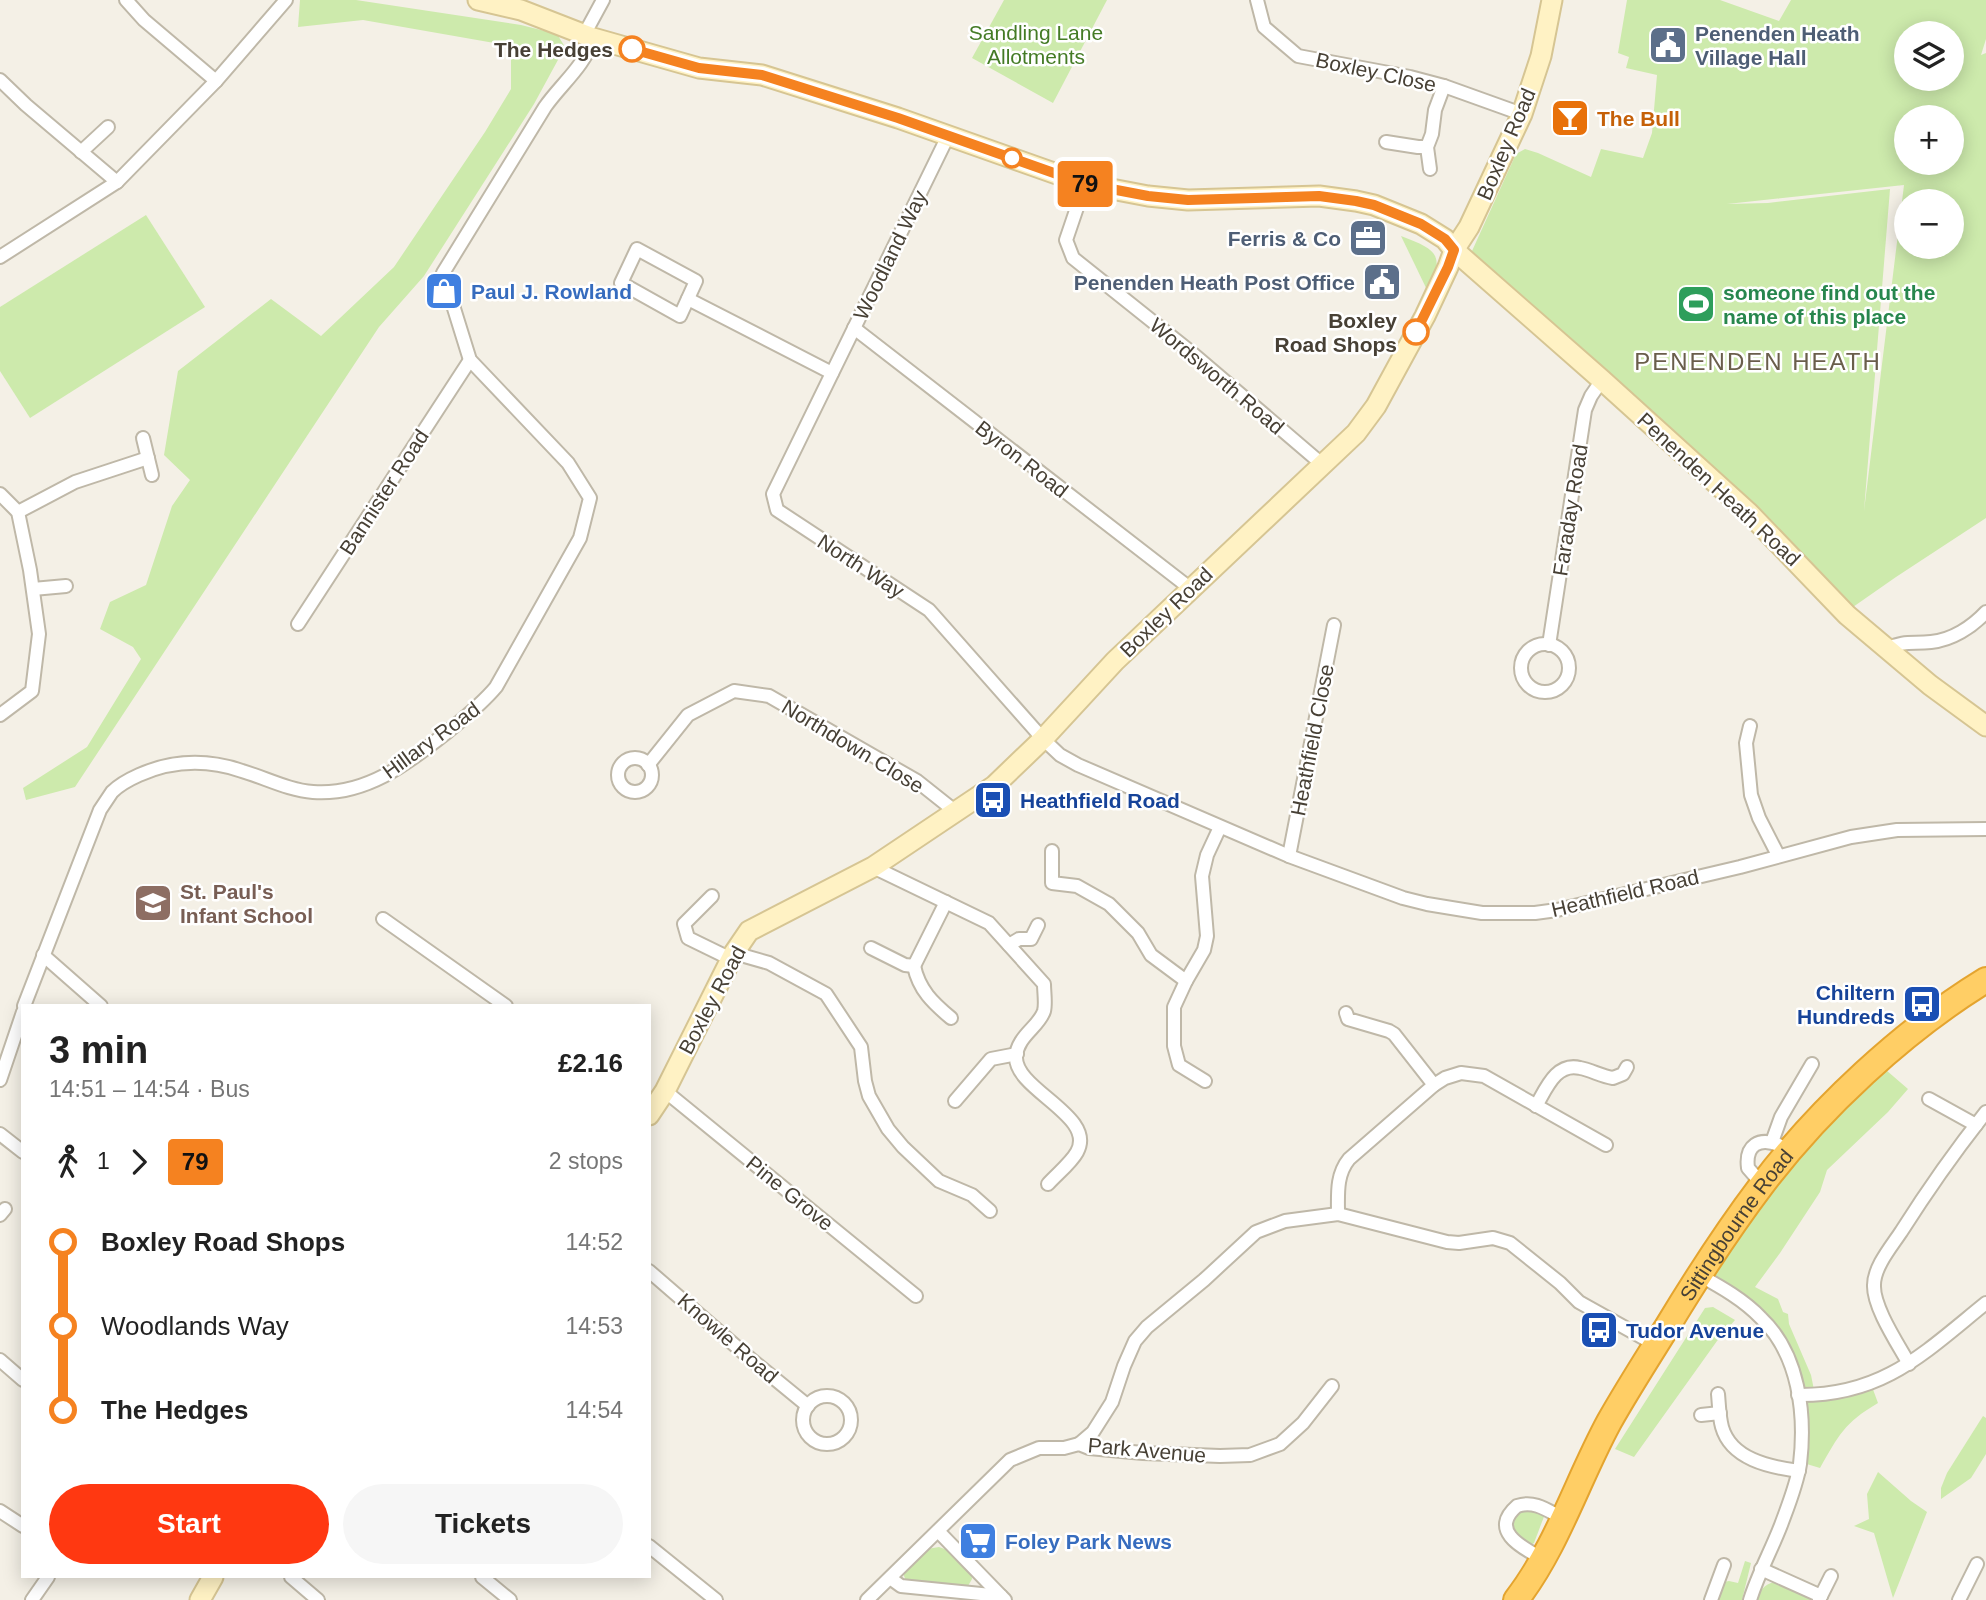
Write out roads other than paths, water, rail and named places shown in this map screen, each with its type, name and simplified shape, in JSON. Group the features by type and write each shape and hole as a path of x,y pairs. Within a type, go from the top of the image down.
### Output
{"highway":[{"name":"Sittingbourne Road","path":"1516,1600 1543,1559 1609,1422 1699,1275 1762,1184 1781,1147 1832,1105 1890,1050 1942,1009 1986,980"}],"street":[{"path":"126,0 144,20 216,81"},
{"path":"0,257 117,182 216,81 286,0"},
{"path":"588,37 603,0"},
{"name":"Boxley Close","path":"1256,0 1264,27 1298,56 1410,77 1444,86 1522,114"},
{"name":"Boxley Road","path":"651,1112 749,930 873,867 994,786 1043,739 1115,661 1356,433 1376,406 1425,316 1454,250 1469,227 1522,114 1541,56 1552,0"},
{"name":"Penenden Heath Road","path":"486,1 521,10 588,37 699,68 762,75 898,118 1085,184 1148,196 1188,200 1319,196 1374,205 1421,224 1445,239 1454,250 1749,513 1847,615 1954,705 1986,726"},
{"name":"Hillary Road","path":"26,1004 100,810 114,790 149,771 175,763 194,762 215,763 278,784 314,792 354,788 386,776 404,765 482,705 496,687 580,538 590,498 568,463 470,360 443,273 545,107 584,60 588,37"},
{"path":"0,80 117,182"},
{"path":"1430,169 1427,147 1432,134 1435,110 1444,86"},
{"path":"81,152 108,127"},
{"name":"Woodland Way","path":"832,373 948,136"},
{"path":"1386,142 1427,147"},
{"name":"Wordsworth Road","path":"1085,184 1066,240 1073,258 1192,353 1323,465"},
{"path":"637,249 696,281 688,299 680,316 621,283 637,249"},
{"path":"688,299 832,373"},
{"name":"Byron Road","path":"854,328 1191,589"},
{"name":"Bannister Road","path":"298,624 470,360"},
{"name":"North Way","path":"832,373 773,494 777,510 929,610 1043,739"},
{"name":"Faraday Road","path":"1549,645 1585,410 1602,380"},
{"path":"143,438 152,475"},
{"path":"18,512 75,482 148,457"},
{"path":"0,494 18,512 39,634 32,691 0,715"},
{"path":"33,589 66,586"},
{"path":"1886,649 1903,642 1934,642 1949,637 1978,621 1986,612"},
{"name":"Heathfield Close","path":"1289,856 1334,625"},
{"name":"Northdown Close","path":"648,765 688,715 734,691 769,696 917,781 957,812"},
{"path":"1750,726 1746,743 1751,794 1778,855"},
{"name":"Heathfield Road","path":"1043,739 1060,755 1077,765 1289,856 1381,891 1427,904 1482,913 1512,914 1557,910 1601,901 1875,832 1986,829"},
{"path":"1205,1081 1179,1065 1174,1046 1174,1007 1204,950 1207,936 1202,877 1207,855 1220,827"},
{"path":"1052,851 1052,883 1077,886 1109,904 1138,933 1151,955 1186,981"},
{"path":"873,867 989,923 1044,984 1044,1013 1020,1043 1016,1059 1020,1072 1077,1126 1081,1140 1077,1152 1048,1184"},
{"path":"712,896 684,924 688,938 733,956 769,962 826,994 861,1047 869,1096 888,1129 939,1181 965,1191 990,1211"},
{"path":"946,902 914,966 921,988 951,1018"},
{"path":"383,919 503,1004"},
{"path":"1009,945 1020,939 1031,939 1038,925"},
{"path":"871,948 905,965 914,966"},
{"path":"43,955 99,1004"},
{"path":"1346,1013 1348,1019 1394,1034 1434,1085"},
{"name":"Hillary Road","path":"0,1080 21,1018"},
{"path":"955,1101 991,1059 1017,1054"},
{"path":"1781,1147 1781,1117 1812,1064"},
{"path":"1536,1106 1556,1074 1567,1068 1581,1068 1613,1078 1623,1074 1627,1066"},
{"path":"1338,1214 1340,1175 1349,1158 1434,1085 1453,1074 1484,1076 1606,1145"},
{"name":"Pine Grove","path":"664,1091 916,1296"},
{"path":"1928,1099 1976,1125"},
{"path":"1909,1364 1877,1301 1874,1279 1926,1193 1986,1112"},
{"path":"0,1134 21,1150"},
{"path":"1079,1444 1093,1432 1112,1402 1135,1342 1147,1326 1204,1280 1256,1232 1285,1221 1338,1214 1447,1242 1493,1238 1510,1243 1579,1302 1656,1345"},
{"name":"Knowle Road","path":"651,1273 807,1406"},
{"path":"1699,1275 1741,1301 1772,1330 1782,1343 1790,1362 1798,1395 1801,1431 1799,1471 1781,1526 1750,1600"},
{"path":"1798,1395 1827,1395 1871,1384 1909,1364 1986,1303"},
{"path":"0,1360 21,1378"},
{"name":"Park Avenue","path":"867,1600 1010,1460 1039,1448 1064,1448 1079,1444 1089,1448 1143,1453 1250,1455 1280,1444 1303,1423 1332,1386"},
{"path":"1718,1394 1722,1430 1742,1454 1760,1464 1799,1471"},
{"path":"1701,1415 1720,1413"},
{"path":"1543,1559 1509,1536 1506,1520 1517,1506 1529,1503 1562,1518"},
{"path":"0,1511 21,1525"},
{"path":"938,1531 1003,1598"},
{"path":"651,1548 716,1600"},
{"path":"1959,1600 1977,1563"},
{"path":"1761,1569 1820,1598 1831,1576"},
{"path":"1711,1600 1725,1571"},
{"path":"32,1600 47,1578"},
{"path":"200,1600 212,1578"},
{"path":"292,1578 318,1600"},
{"path":"483,1578 510,1600"},
{"path":"890,1578 901,1586 1003,1598"}],"place":[{"name":"Penenden Heath Village Hall","path":"1668,45"},
{"name":"The Hedges","path":"632,49"},
{"name":"The Bull","path":"1570,118"},
{"name":"Ferris & Co","path":"1368,238"},
{"name":"Penenden Heath Post Office","path":"1382,282"},
{"name":"Paul J. Rowland","path":"444,291"},
{"name":"someone find out the name of this place","path":"1696,304"},
{"name":"Boxley Road Shops","path":"1416,332"},
{"name":"Heathfield Road","path":"993,800"},
{"name":"St. Paul's Infant School","path":"153,903"},
{"name":"Chiltern Hundreds","path":"1922,1004"},
{"name":"Tudor Avenue","path":"1599,1330"},
{"name":"Foley Park News","path":"978,1541"}],"district":[{"name":"PENENDEN HEATH","path":"1758,361"}],"park label":[{"name":"Sandling Lane Allotments","path":"1036,44"}]}
